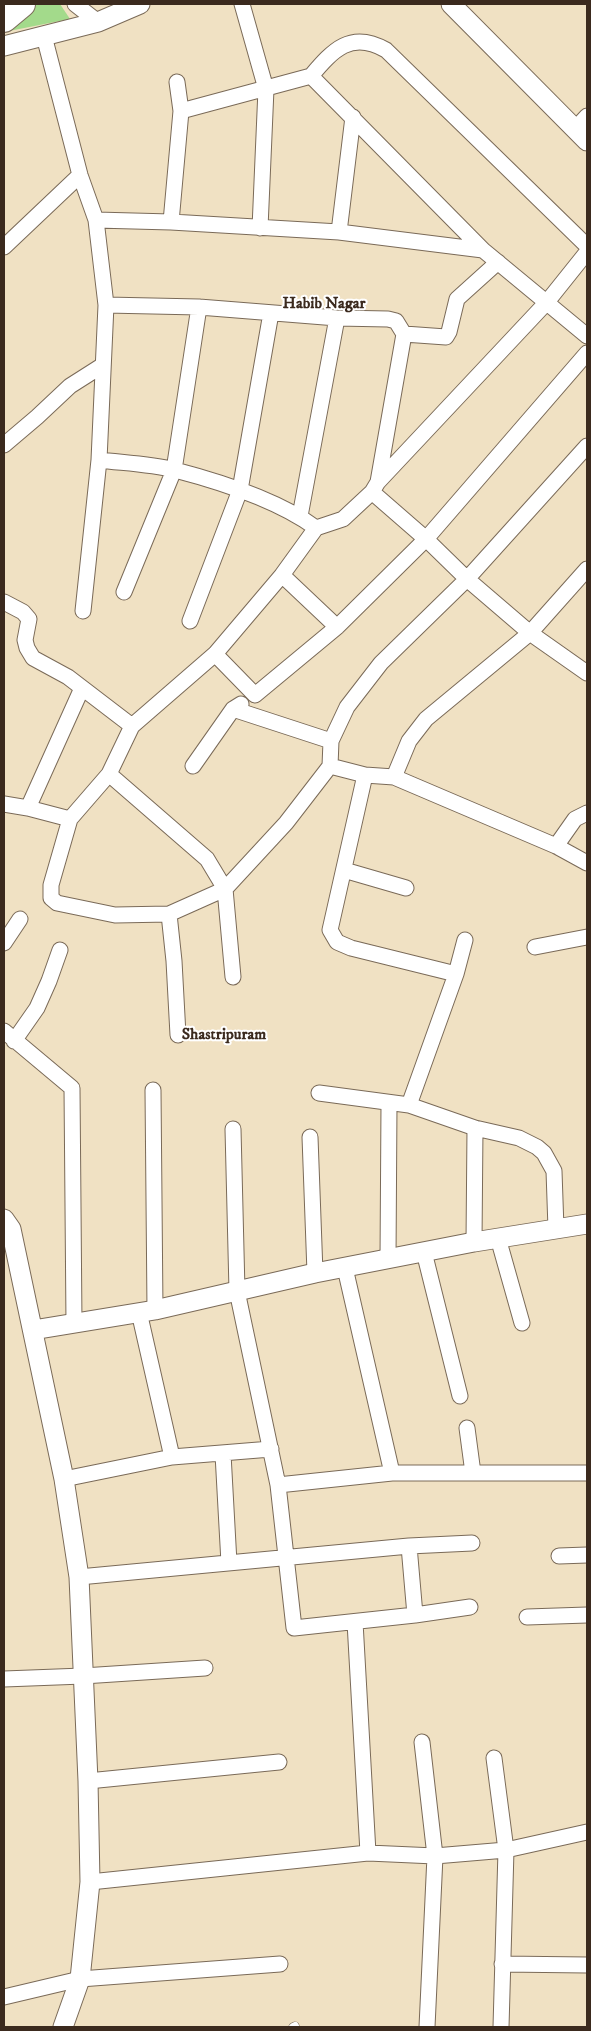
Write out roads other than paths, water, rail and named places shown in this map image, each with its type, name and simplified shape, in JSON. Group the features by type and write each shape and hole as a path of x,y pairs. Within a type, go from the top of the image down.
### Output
{"highway":[{"path":"4,19 22,4"}],"street":[{"path":"4,30 36,4"},
{"path":"75,4 98,22"},
{"path":"4,46 98,22 140,4"},
{"path":"242,4 266,89 260,228"},
{"path":"451,4 583,129"},
{"path":"44,36 80,175 96,220 106,305 99,460 84,611"},
{"path":"181,111 310,76 328,55 343,45 357,41 369,42 386,50 587,246"},
{"path":"310,76 353,117 483,250 587,336"},
{"path":"172,222 181,111 176,82"},
{"path":"339,232 353,117"},
{"path":"4,247 80,175"},
{"path":"96,220 172,222 339,232 483,250"},
{"path":"587,252 547,302 375,487 343,519 316,528 282,575 215,654 132,726 109,774 70,819 51,885 51,898 57,903 115,915 169,914 225,889 286,823 330,766 331,741 348,706 381,663 467,579 587,446"},
{"path":"404,334 446,337 458,299 498,262"},
{"path":"106,305 199,307 396,321 404,334 375,487"},
{"path":"124,592 174,470 199,307"},
{"path":"190,621 240,490 271,313"},
{"path":"300,516 337,318"},
{"path":"193,766 233,709 255,695 337,627 426,539 587,353"},
{"path":"4,445 70,386 104,365"},
{"path":"99,460 174,470 240,490 300,516 316,528"},
{"path":"375,487 467,579 530,633 587,673"},
{"path":"394,777 409,741 426,719 530,633 587,568"},
{"path":"282,575 337,627"},
{"path":"4,602 24,612 29,618 25,640 33,658 68,677 132,726"},
{"path":"215,654 255,695"},
{"path":"28,808 82,688"},
{"path":"233,709 331,741"},
{"path":"330,766 366,775 394,777 556,846 587,863"},
{"path":"109,774 207,859 225,889 233,977"},
{"path":"366,775 330,930 337,942 351,948 456,974"},
{"path":"4,804 70,819"},
{"path":"556,846 576,819 587,813"},
{"path":"344,870 406,888"},
{"path":"169,914 178,1035"},
{"path":"4,943 20,919"},
{"path":"535,947 587,936"},
{"path":"409,1105 456,974 465,940"},
{"path":"60,950 37,1008 9,1036 72,1088 74,1324"},
{"path":"153,1090 147,1311 172,1457"},
{"path":"319,1093 389,1104 409,1105 476,1128 519,1138 537,1147 544,1153 554,1172 556,1229"},
{"path":"388,1258 389,1104"},
{"path":"474,1242 476,1128"},
{"path":"233,1129 237,1290 278,1485 294,1628 470,1607"},
{"path":"310,1137 315,1273"},
{"path":"4,1219 11,1228 33,1330 64,1479 79,1577 88,1780 90,1882 80,1979 63,2027"},
{"path":"33,1330 147,1311 388,1258 498,1238 587,1225"},
{"path":"498,1238 522,1323"},
{"path":"424,1252 460,1396"},
{"path":"345,1268 392,1473"},
{"path":"467,1428 473,1473"},
{"path":"64,1479 172,1457 271,1449"},
{"path":"224,1454 229,1563"},
{"path":"278,1485 392,1473 587,1473"},
{"path":"79,1577 409,1546 472,1543"},
{"path":"409,1546 415,1615"},
{"path":"559,1556 587,1555"},
{"path":"527,1617 587,1615"},
{"path":"355,1622 368,1853"},
{"path":"4,1679 205,1668"},
{"path":"422,1742 435,1856 426,2027"},
{"path":"494,1758 506,1850 501,2027"},
{"path":"88,1780 279,1762"},
{"path":"90,1882 368,1853 435,1856 506,1850 587,1832"},
{"path":"4,1997 80,1979 280,1964"},
{"path":"502,1964 587,1965"}],"district":[{"name":"Habib Nagar","path":"324,305"},
{"name":"Shastripuram","path":"224,1036"}]}
